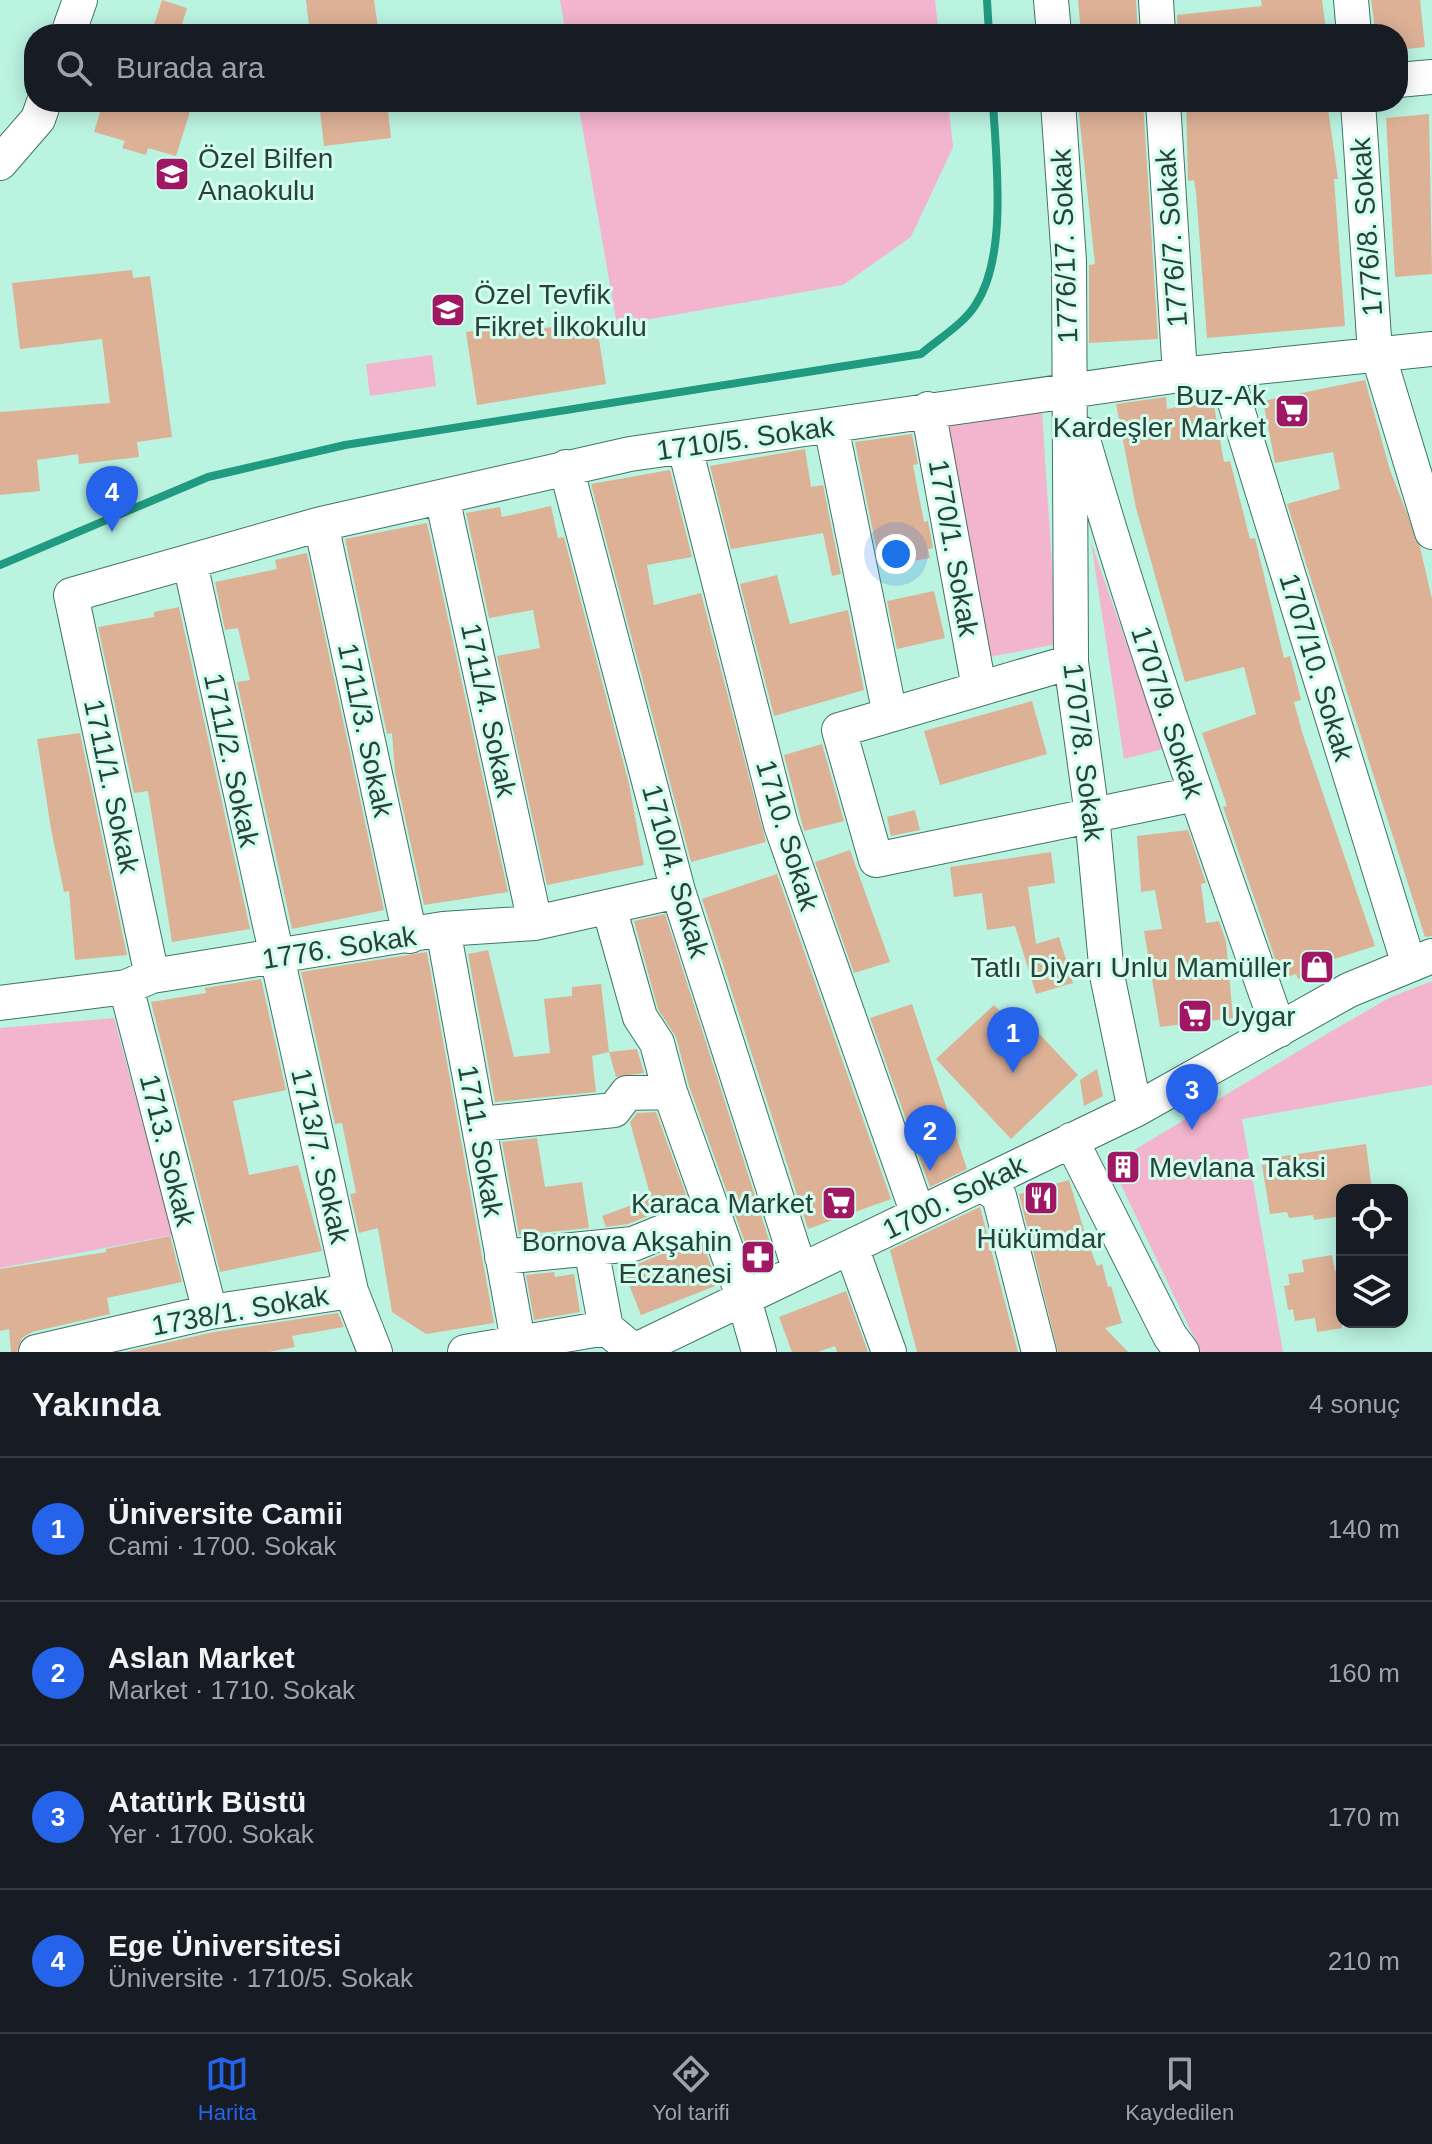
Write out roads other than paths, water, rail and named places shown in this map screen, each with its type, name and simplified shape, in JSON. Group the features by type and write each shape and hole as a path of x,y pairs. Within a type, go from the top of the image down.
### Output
{"street":[{"path":"72,24 80,0"},
{"path":"1051,0 1053,24"},
{"path":"1156,0 1157,24"},
{"path":"1351,0 1353,24"},
{"path":"1408,79 1432,77"},
{"path":"0,163 38,119 40,112"},
{"name":"1776/17. Sokak","path":"1059,112 1069,261 1069,391"},
{"name":"1776/7. Sokak","path":"1164,112 1180,375"},
{"name":"1776/8. Sokak","path":"1359,112 1376,353 1432,532"},
{"name":"1710/5. Sokak","path":"71,595 321,524 566,467 928,409 1180,375 1432,349"},
{"name":"1707/10. Sokak","path":"1225,370 1420,960"},
{"name":"1707/8. Sokak","path":"1069,391 1071,662 1092,815 1107,975 1135,1110"},
{"name":"1707/9. Sokak","path":"1069,391 1112,542 1195,794 1279,1030"},
{"name":"1770/1. Sokak","path":"928,409 979,688"},
{"path":"831,426 890,715"},
{"name":"1710. Sokak","path":"685,448 781,825 918,1214"},
{"name":"1710/4. Sokak","path":"566,467 678,891 800,1271"},
{"name":"1711/4. Sokak","path":"442,497 535,923"},
{"name":"1711/3. Sokak","path":"321,524 410,936"},
{"name":"1711/2. Sokak","path":"190,563 275,958"},
{"name":"1711/1. Sokak","path":"71,595 139,982"},
{"path":"1071,662 839,730 876,860 1195,794"},
{"name":"1776. Sokak","path":"0,1003 443,929 535,923 678,891"},
{"path":"609,907 640,1017 657,1043 670,1092 744,1299 759,1352"},
{"name":"1711. Sokak","path":"443,929 481,1124 519,1348"},
{"name":"1713/7. Sokak","path":"275,958 351,1291 375,1352"},
{"name":"1700. Sokak","path":"606,1328 634,1352 1135,1110 1349,990 1420,960"},
{"name":"1713. Sokak","path":"139,982 210,1312"},
{"path":"481,1124 614,1110 627,1093 670,1092"},
{"path":"1071,1140 1170,1336 1182,1352"},
{"path":"982,1184 999,1196 1039,1352"},
{"path":"502,1257 633,1244 712,1212"},
{"path":"851,1247 889,1352"},
{"path":"465,1352 519,1348 606,1328 591,1248"},
{"name":"1738/1. Sokak","path":"36,1352 210,1312 351,1291"}],"waterway":[{"path":"987,0 988,24"},
{"path":"0,565 208,477 345,445 921,354 965,318 986,284 993,260 998,206 994,112"}],"place":[{"name":"Özel Bilfen Anaokulu","path":"172,174"},
{"name":"Özel Tevfik Fikret İlkokulu","path":"448,310"},
{"name":"Buz-Ak Kardeşler Market","path":"1292,411"},
{"name":"Ege Üniversitesi","path":"112,532"},
{"name":"Tatlı Diyarı Unlu Mamüller","path":"1317,967"},
{"name":"Uygar","path":"1195,1016"},
{"name":"Üniversite Camii","path":"1013,1073"},
{"name":"Atatürk Büstü","path":"1192,1130"},
{"name":"Mevlana Taksi","path":"1123,1167"},
{"name":"Aslan Market","path":"930,1171"},
{"name":"Hükümdar","path":"1041,1198"},
{"name":"Karaca Market","path":"839,1203"},
{"name":"Bornova Akşahin Eczanesi","path":"758,1257"}]}
